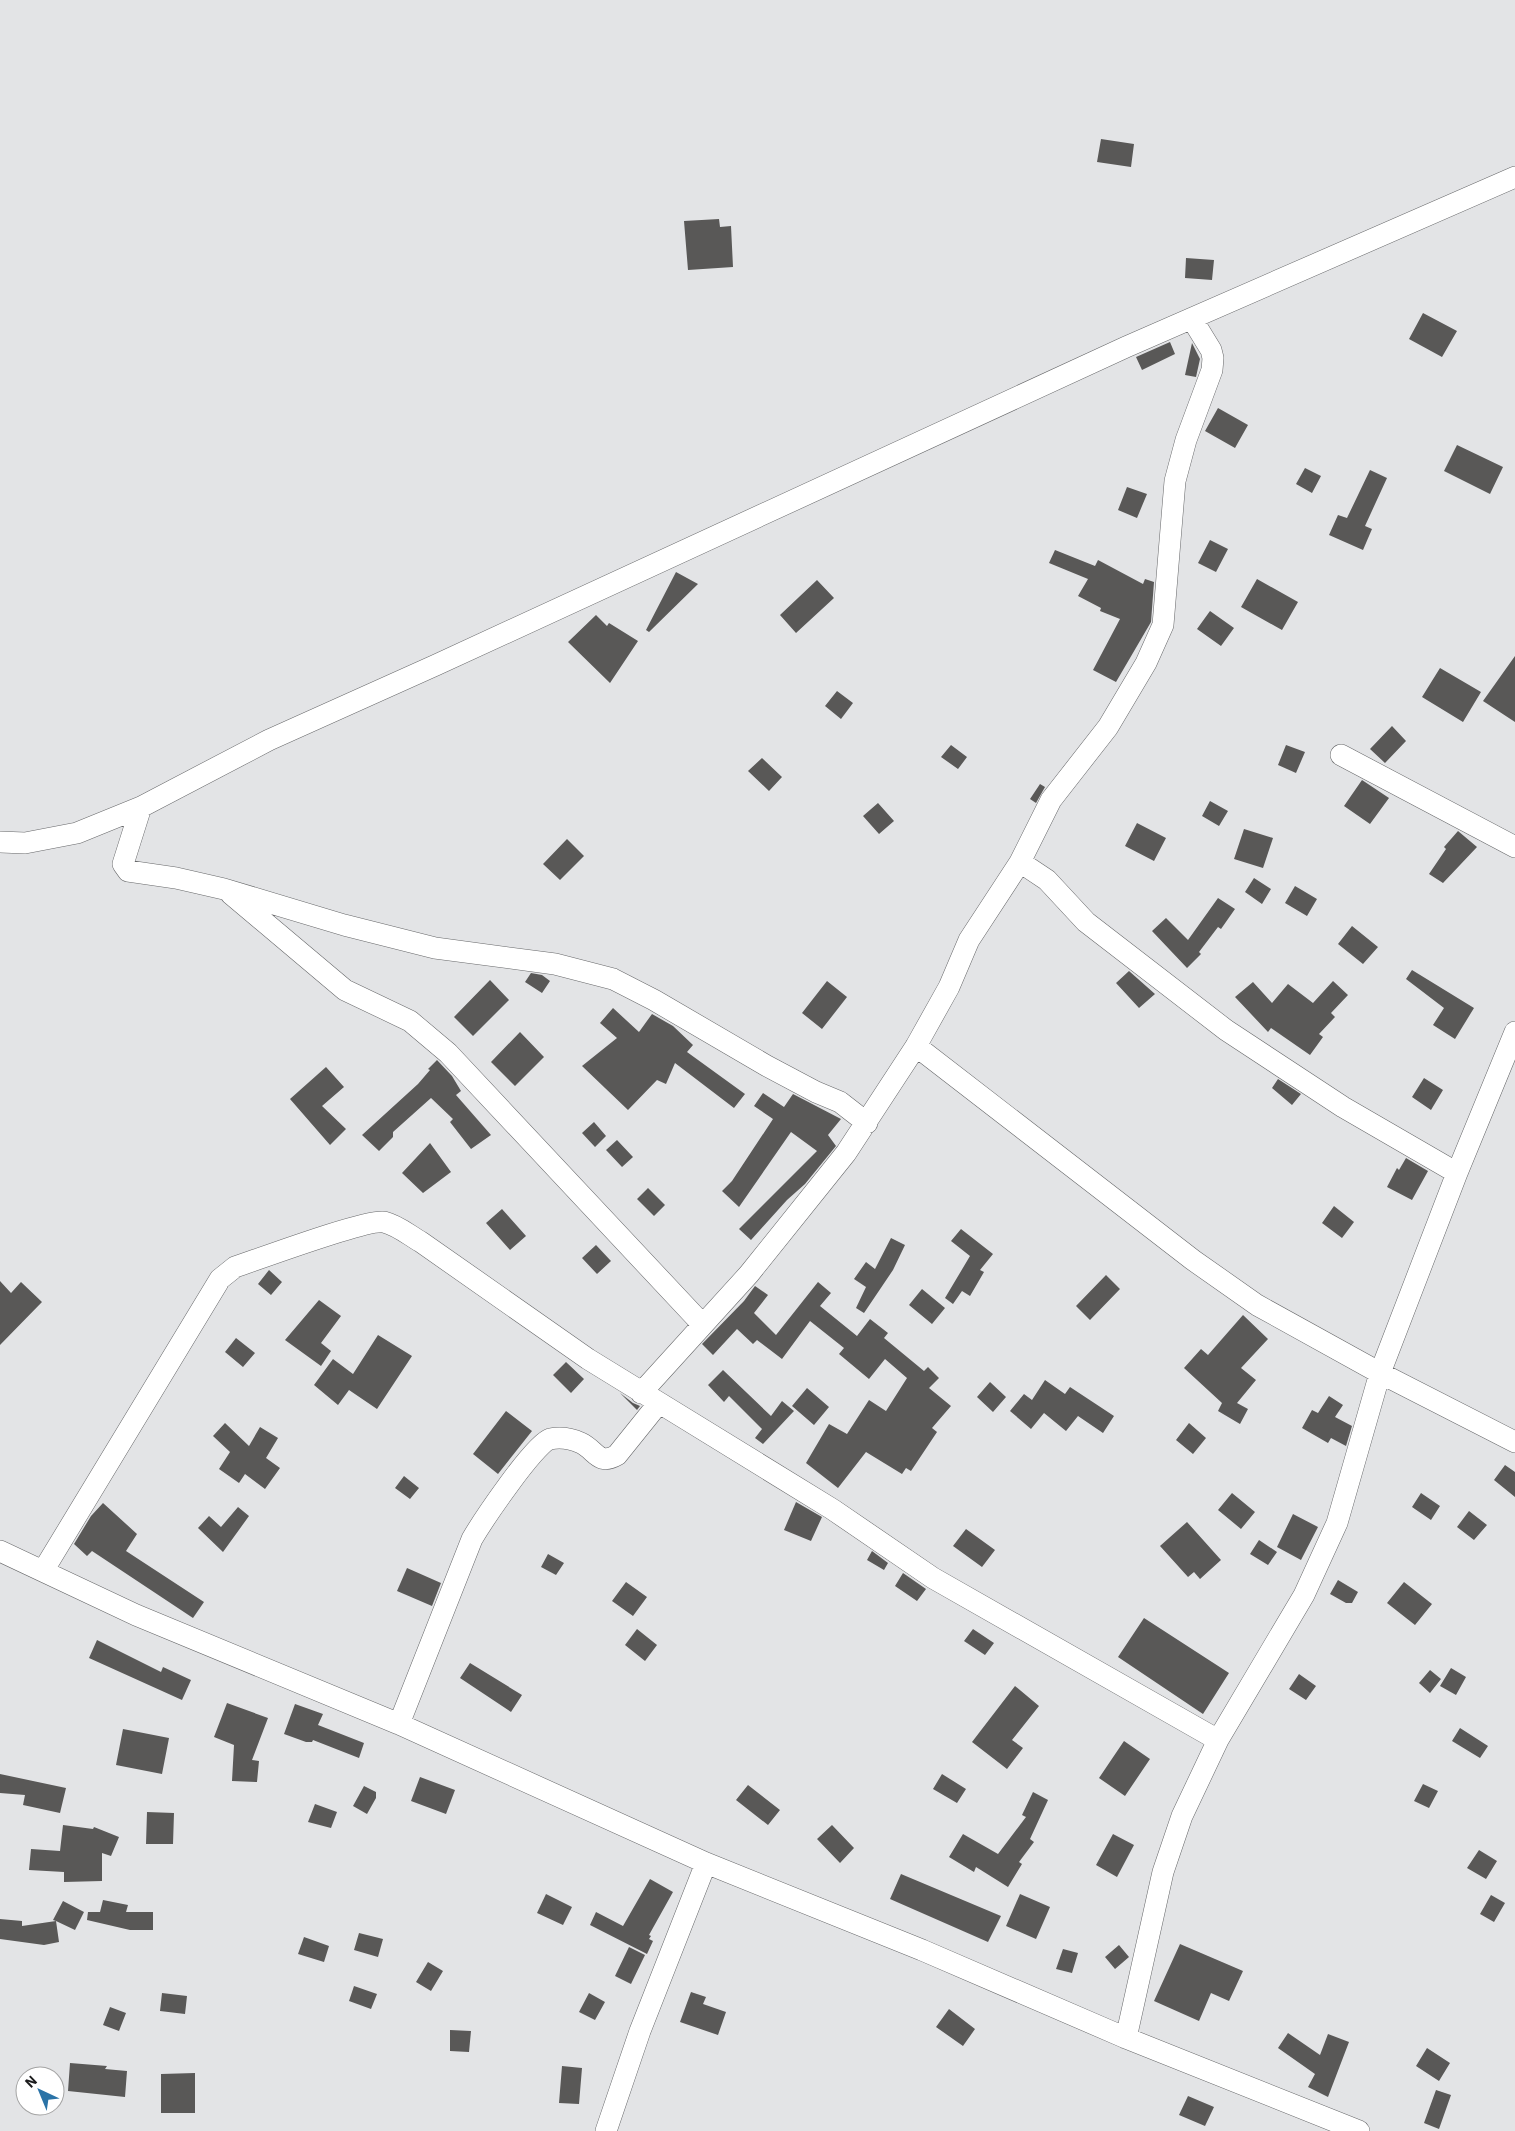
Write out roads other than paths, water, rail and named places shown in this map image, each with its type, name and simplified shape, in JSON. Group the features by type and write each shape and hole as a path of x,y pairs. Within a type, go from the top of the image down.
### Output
{"street":[{"path":"0,842 25,843 77,833 141,807 269,740 1192,319 1515,177"},
{"path":"398,1724 472,1539 482,1522 534,1453 550,1439 567,1438 582,1443 602,1459 608,1460 617,1455 649,1398 702,1324 749,1274 846,1153 867,1123 916,1046 949,987 969,940 1020,862 1051,800 1108,727 1146,663 1163,625 1175,481 1186,440 1212,370 1213,358 1211,350 1192,319"},
{"path":"1341,755 1515,847"},
{"path":"141,807 123,864 125,869 224,889 344,925 435,948 555,964 613,979 654,1000 767,1066 816,1092 840,1102 867,1123"},
{"path":"1020,862 1047,880 1086,922 1226,1030 1343,1107 1457,1173"},
{"path":"224,889 346,990 410,1021 448,1053 702,1324"},
{"path":"1126,2038 1163,1872 1182,1816 1218,1740 1304,1595 1337,1523 1380,1373 1457,1173 1515,1032"},
{"path":"916,1046 1213,1275 1257,1305 1380,1373 1515,1442"},
{"path":"43,1571 220,1279 235,1267 358,1226 381,1222 395,1226 649,1398 832,1509 933,1578 1218,1740"},
{"path":"0,1551 136,1615 398,1724 706,1863 922,1950 1126,2038 1359,2131"},
{"path":"606,2131 640,2031 706,1863"}]}
